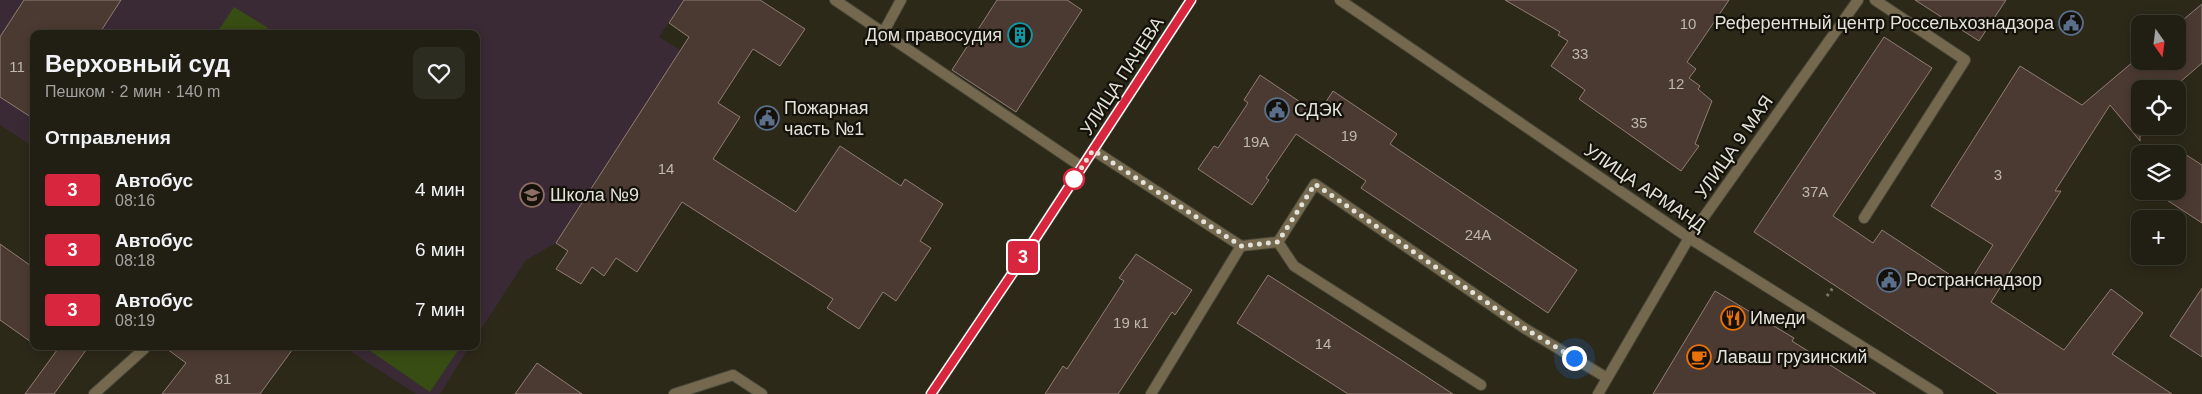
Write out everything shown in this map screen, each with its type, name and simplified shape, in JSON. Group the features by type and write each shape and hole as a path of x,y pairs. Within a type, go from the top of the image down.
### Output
{"street":[{"path":"835,0 1082,167"},
{"path":"883,33 901,0"},
{"name":"УЛИЦА ПАЧЕВА","path":"931,394 1191,0"},
{"name":"УЛИЦА АРМАНД","path":"1340,0 1689,238 1938,394"},
{"name":"УЛИЦА 9 МАЯ","path":"1598,394 1689,238 1858,0"},
{"path":"1864,218 1965,60 1875,0"},
{"path":"1093,150 1241,246 1278,242"},
{"path":"1278,242 1315,184 1524,328 1607,378"},
{"path":"1278,242 1294,266 1482,385"},
{"path":"1151,394 1241,246"},
{"path":"94,394 142,350"},
{"path":"674,394 733,375 762,394"}],"path":[{"path":"1827,296 1834,285"}],"shaded area":[{"name":"Школа №9","path":"0,0 684,0 659,37 680,50 556,243 526,260 480,331 480,30 30,30 30,144 0,125"},
{"path":"348,350 468,350 440,394 416,394"}],"green space":[{"path":"234,7 268,28 267,30 219,30"},
{"path":"369,350 458,350 430,392"}],"building":[{"path":"24,0 121,0 102,30 30,30 30,116 0,97 0,37"},
{"path":"684,0 760,0 805,29 780,66 753,49 718,103 740,117 713,159 796,212 840,146 901,186 905,179 943,204 920,241 931,248 896,301 883,292 859,329 827,308 833,299 682,202 637,272 616,258 604,276 592,267 581,284 556,269 568,251 556,243 689,37 669,23"},
{"name":"Дом правосудия","path":"997,0 1067,0 1082,10 1016,112 952,70"},
{"path":"1505,0 1729,0 1687,62 1696,69 1689,78 1700,86 1698,89 1712,101 1695,144 1699,146 1681,171 1579,99 1585,90 1551,66 1568,41 1558,35 1560,32"},
{"path":"1915,0 2006,0 1979,41"},
{"path":"2202,4 2202,63 2182,80 2131,80 2131,130 2110,105 2055,191 2061,191 1991,302 2064,350 2111,289 2143,313 2112,354 2172,394 1999,394 1754,232 1884,37 1932,68 1833,216 1873,243 1882,230 1967,286 1993,245 1931,206 2020,66 2082,105 2131,64 2131,70 2186,70 2186,17"},
{"path":"1260,75 1318,114 1333,91 1397,134 1390,144 1577,270 1548,313 1361,188 1366,181 1296,134 1266,178 1269,180 1252,205 1198,169 1214,146 1218,148 1248,103 1244,100"},
{"path":"2186,155 2202,165 2202,223 2186,213 2186,210 2182,210 2167,200 2186,200"},
{"path":"0,244 30,265 30,341 0,320"},
{"path":"1136,254 1192,290 1175,315 1172,312 1118,394 1045,394 1063,366 1067,369 1124,281 1119,278"},
{"path":"1268,275 1453,394 1348,394 1237,323"},
{"path":"2202,288 2202,357 2170,336"},
{"path":"1715,291 1794,338 1792,341 1876,394 1653,394"},
{"path":"57,350 86,350 54,394 25,394"},
{"path":"168,350 292,350 260,394 162,394 186,363"},
{"path":"537,363 582,394 515,394"}],"bus line":[{"name":"3","path":"931,394 1016,268 1191,0"}],"place":[{"name":"Референтный центр Россельхознадзора","path":"2071,23"},
{"name":"Дом правосудия","path":"1020,35"},
{"name":"СДЭК","path":"1277,110"},
{"name":"Пожарная часть №1","path":"767,118"},
{"name":"Школа №9","path":"532,195"},
{"name":"Ространснадзор","path":"1889,280"},
{"name":"Имеди","path":"1733,318"},
{"name":"Лаваш грузинский","path":"1699,357"}],"route":[{"path":"1074,179 1073,181 1093,150 1241,246 1278,242 1315,184 1524,328 1574,358"}]}
